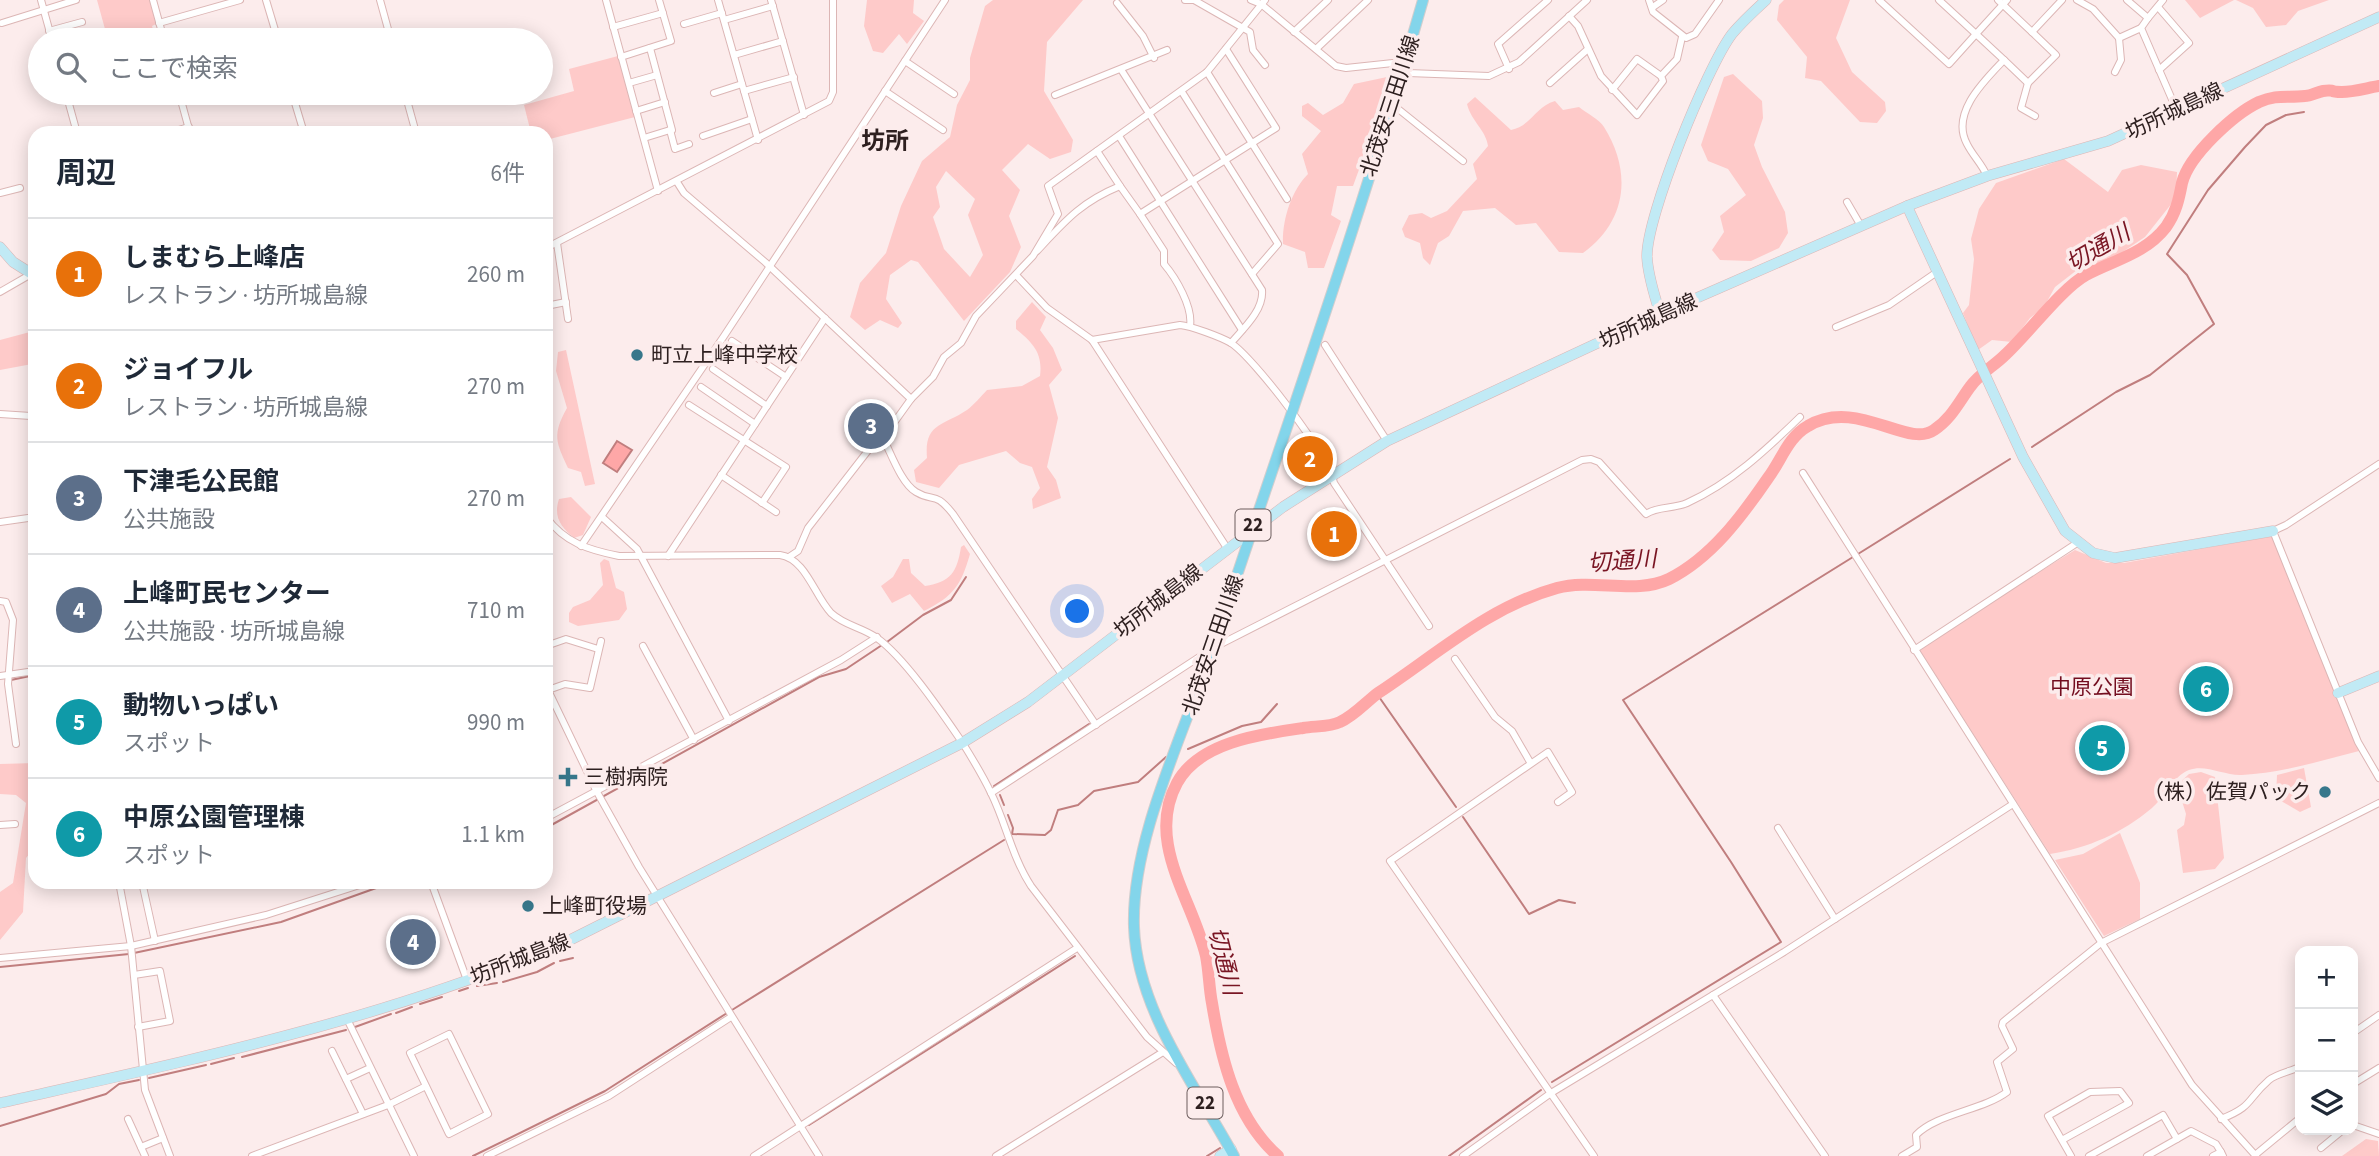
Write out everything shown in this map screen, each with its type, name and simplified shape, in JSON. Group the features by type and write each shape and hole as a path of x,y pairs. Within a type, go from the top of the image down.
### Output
{"main road":[{"name":"北茂安三田川線","path":"1188,1073 1155,1014 1141,972 1134,928 1137,884 1148,828 1213,649 1392,104 1423,0"},
{"path":"1660,314 1651,284 1647,257 1657,206 1702,91 1723,50 1733,34 1766,0"},
{"name":"坊所城島線","path":"0,1102 143,1071 348,1021 556,947 659,898 962,743 1028,702 1252,530 1332,474 1387,441 1660,314 1907,206 1987,176 2108,141 2379,17"},
{"path":"1907,206 2023,457 2065,531 2077,543 2093,553 2115,558 2273,531"},
{"path":"0,247 13,262 28,271"},
{"path":"2338,693 2379,676"},
{"name":"22","path":"1188,1073 1233,1153"},
{"path":"1220,1156 1233,1153"}],"street":[{"path":"41,0 48,28"},
{"path":"153,0 160,28"},
{"path":"159,23 240,0"},
{"path":"266,0 274,28"},
{"path":"380,0 388,28"},
{"path":"606,0 659,191"},
{"path":"621,57 671,41 659,0"},
{"path":"718,0 758,140"},
{"path":"553,245 826,104 833,92 833,0"},
{"path":"581,546 769,268 945,0"},
{"path":"1185,0 1194,0 1250,32 1253,50 1265,65"},
{"path":"1251,0 1263,2 1294,32 1336,65 1346,68 1393,63 1408,74 1489,76 1509,69 1587,0"},
{"path":"1294,32 1328,0"},
{"path":"1316,49 1368,0"},
{"path":"1509,69 1499,44 1548,0"},
{"path":"1649,0 1653,12 1682,37"},
{"path":"1653,7 1662,0"},
{"path":"1682,37 1695,34 1719,0"},
{"path":"1879,0 1949,64 2002,2 2056,55 2028,83 2021,108 2035,116"},
{"path":"1939,0 2028,83"},
{"path":"2032,32 2062,0"},
{"path":"2077,0 2093,9 2119,38 2121,60 2115,72"},
{"path":"2093,9 2099,0"},
{"path":"2127,0 2148,18"},
{"path":"2119,38 2141,28 2163,0"},
{"path":"2,23 76,1"},
{"path":"1033,256 1058,214 1048,186 1151,115 1207,72 1239,28 1263,2"},
{"path":"684,24 772,3 804,115"},
{"path":"1117,3 1143,36 1154,58"},
{"path":"2158,6 2189,43 2159,70"},
{"path":"613,27 663,13"},
{"path":"1569,16 1601,76 1612,90 1637,115 1664,81 1637,59 1612,90"},
{"path":"60,28 82,22"},
{"path":"2141,28 2176,111"},
{"path":"1661,76 1677,59 1682,37"},
{"path":"734,55 783,41"},
{"path":"650,48 675,149 689,144"},
{"path":"1140,215 1276,128 1226,49"},
{"path":"1550,83 1588,49"},
{"path":"1055,96 1154,58 1167,50"},
{"path":"1987,176 1968,146 1964,135 1964,119 1974,94 2004,60"},
{"path":"905,61 954,94"},
{"path":"1122,71 1252,274 1263,297 1231,343"},
{"path":"1207,72 1287,199"},
{"path":"629,83 657,75"},
{"path":"714,93 793,77"},
{"path":"885,91 943,130"},
{"path":"1182,92 1278,244 1252,274"},
{"path":"636,111 665,102"},
{"path":"1392,104 1463,161"},
{"path":"69,105 75,126"},
{"path":"182,105 188,126"},
{"path":"295,105 301,126"},
{"path":"408,105 414,126"},
{"path":"703,136 752,119"},
{"path":"644,138 670,131"},
{"path":"1119,136 1242,330"},
{"path":"1097,151 1164,251 1164,264 1174,275 1191,317 1190,326"},
{"path":"677,182 684,193 825,318 911,399"},
{"path":"553,525 567,540 619,556 789,557 797,551 808,528 870,448 883,438 911,399 933,377 944,357 961,343 976,316 1076,208 1120,186"},
{"path":"0,193 20,188"},
{"path":"1847,202 1861,226"},
{"path":"557,243 568,319"},
{"path":"1836,327 1889,304 1937,272"},
{"path":"1016,275 1047,308 1092,340 1227,548"},
{"path":"0,292 28,277"},
{"path":"553,305 566,303"},
{"path":"668,556 825,318"},
{"path":"1092,340 1190,326 1231,343 1290,411 1332,474 1334,483 1429,626"},
{"path":"732,341 786,377"},
{"path":"1325,345 1387,441"},
{"path":"713,369 767,406"},
{"path":"701,387 755,424"},
{"path":"689,405 786,467 762,503"},
{"path":"0,414 28,416"},
{"path":"991,793 1213,649 1582,460 1599,462 1646,514 1653,509 1685,504 1724,481 1760,455 1800,417"},
{"path":"883,438 910,486 917,493 942,500 953,514 1064,674 1096,725"},
{"path":"2378,775 2358,742 2273,531 2286,526 2379,464"},
{"path":"1803,473 2192,1085 2255,1156 2295,1122"},
{"path":"721,475 776,512"},
{"path":"0,522 28,517"},
{"path":"602,517 637,549 729,721"},
{"path":"1914,650 2077,543"},
{"path":"789,557 798,564 824,605 840,622 877,637 913,677 962,743 991,793 1020,870 1147,1037 1188,1073"},
{"path":"0,601 6,601 12,613 8,684 16,744"},
{"path":"553,814 841,660 877,637"},
{"path":"553,644 566,639 598,649"},
{"path":"553,687 565,684 590,688 601,641"},
{"path":"643,646 694,740"},
{"path":"1455,659 1495,717 1512,731 1530,762"},
{"path":"0,676 28,672"},
{"path":"553,700 603,804 819,1156"},
{"path":"1558,803 1572,792 1548,752 1390,861 1594,1156"},
{"path":"1902,1156 1917,1147 1916,1135 1924,1126 1959,1115 1968,1108 2007,1092 1997,1067 1997,1062 2013,1049 2003,1022 2101,943 2379,803"},
{"path":"1463,1156 1551,1093 1835,919 2013,804"},
{"path":"0,825 15,824"},
{"path":"1778,828 1835,919"},
{"path":"121,889 131,946 149,1107 170,1156"},
{"path":"144,889 155,941"},
{"path":"0,958 131,946 266,915 347,889"},
{"path":"434,889 467,980"},
{"path":"754,1156 1077,948"},
{"path":"134,975 160,971 170,1021 138,1027"},
{"path":"1713,995 1825,1156"},
{"path":"486,1156 609,1096 729,1013"},
{"path":"2358,1030 2379,1015"},
{"path":"348,1021 414,1156"},
{"path":"449,1034 488,1114 449,1133 426,1086 410,1053 449,1034"},
{"path":"332,1051 363,1114"},
{"path":"996,1156 1163,1052"},
{"path":"346,1079 370,1068"},
{"path":"2358,1081 2379,1068"},
{"path":"2221,1119 2252,1103 2270,1079 2295,1069"},
{"path":"252,1156 388,1105 426,1086"},
{"path":"2062,1140 2129,1103 2120,1091 2090,1092 2048,1116 2071,1156"},
{"path":"2089,1156 2163,1115 2177,1139"},
{"path":"128,1119 145,1156"},
{"path":"2358,1127 2379,1134"},
{"path":"2147,1156 2190,1131 2216,1144 2222,1154 2213,1156"},
{"path":"2321,1148 2337,1135"},
{"path":"141,1147 163,1138"}],"green space":[{"path":"97,0 150,0 156,24 153,28 105,28"},
{"path":"867,0 914,0 913,13 924,21 907,44 899,34 883,53 873,51 864,26"},
{"path":"993,0 1083,0 1047,42 1044,91 1073,140 1071,152 1050,159 1028,144 1002,170 1020,190 1009,216 1021,247 1010,272 964,321 918,262 911,260 890,275 886,299 902,323 898,328 880,320 865,330 850,317 860,283 886,253 901,206 922,161 950,137 957,105 970,80 970,58 985,6","holes":["946,171 975,199 968,215 983,255 970,277 944,249 933,217 940,207 936,187"]},
{"path":"1784,0 1850,0 1836,38 1852,72 1885,102 1886,111 1877,123 1860,122 1821,81 1805,78 1807,57 1777,20 1779,5"},
{"path":"2185,0 2234,0 2200,18"},
{"path":"2236,0 2329,0 2298,11 2286,25 2266,27 2253,8"},
{"path":"618,56 635,117 553,138 553,126 529,126 524,105 553,105 553,97 574,91 569,69"},
{"path":"1733,74 1762,101 1763,118 1754,145 1785,212 1788,233 1779,248 1751,261 1720,260 1712,250 1724,232 1720,216 1746,195 1728,169 1708,161 1701,145 1724,77"},
{"path":"1387,77 1372,134 1353,186 1337,186 1331,215 1341,221 1324,268 1308,268 1305,252 1283,244 1289,207 1308,174 1302,154 1321,131 1302,116 1302,106 1308,103 1323,115 1343,103 1354,84"},
{"path":"1475,97 1511,130 1518,128 1543,107 1555,101 1563,110 1579,107 1604,127 1619,162 1620,196 1608,227 1583,253 1559,252 1536,223 1516,225 1495,208 1463,211 1449,236 1438,243 1430,265 1423,258 1420,243 1405,237 1402,229 1409,215 1422,213 1431,218 1447,211 1477,179 1473,164 1488,146 1467,104"},
{"path":"2064,159 2108,192 2122,170 2141,165 2177,172 2176,198 2145,237 2112,259 2077,270 2055,287 2044,307 2030,318 2012,342 1992,340 1978,350 1963,313 1969,305 1974,259 1971,239 1979,209 1996,183"},
{"path":"1032,302 1046,317 1040,330 1053,348 1062,370 1049,385 1058,418 1047,467 1056,480 1061,498 1033,509 1032,499 1040,488 1032,467 1020,463 1006,451 959,465 939,488 916,482 914,470 927,458 929,438 937,427 967,410 987,390 1022,386 1040,376 1040,361 1036,349 1016,329 1016,321"},
{"path":"28,333 28,365 0,370 0,340"},
{"path":"566,350 595,484 585,486 581,472 568,468 557,438 559,425 567,408 556,371 558,352"},
{"path":"571,497 591,517 583,535 574,538 562,526 557,511 559,499"},
{"name":"中原公園","path":"2272,536 2359,751 2257,774 2236,775 2202,768 2189,770 2178,777 2152,808 2129,825 2092,843 2050,854 1917,646 2075,550 2106,563 2124,563"},
{"path":"964,545 970,554 955,589 924,611 910,594 892,603 881,586 893,577 903,559 909,559 911,573 925,586 941,582 955,569 961,547"},
{"path":"604,559 609,561 616,588 624,592 627,609 619,620 578,626 569,622 569,613 573,607 590,600 603,585 600,563"},
{"path":"28,763 28,856 23,912 0,940 0,892 13,883 26,803 16,795 0,794 0,764"},
{"path":"2304,768 2311,807 2300,812 2276,798 2277,775"},
{"path":"2201,772 2215,777 2224,858 2215,869 2183,873 2177,830 2184,825 2186,814 2177,785 2189,774"},
{"path":"2120,833 2140,883 2140,919 2104,936 2055,860 2083,854"},
{"path":"2366,1139 2378,1141 2379,1156 2342,1156"}],"shaded area":[{"path":"617,441 632,450 617,472 603,463"}],"waterway":[{"name":"切通川","path":"1278,1156 1251,1124 1232,1086 1216,1024 1206,956 1169,849 1166,827 1169,805 1177,783 1187,769 1200,758 1232,742 1269,733 1340,722 1463,633 1532,596 1571,585 1643,586 1669,579 1699,560 1724,535 1758,492 1795,436 1808,426 1826,419 1844,417 1910,433 1923,434 1934,430 1950,416 1974,382 2001,359 2066,290 2086,275 2129,256 2158,236 2172,216 2186,172 2193,160 2214,136 2237,116 2271,98 2379,86"},
{"path":"2032,447 2116,392 2150,375 2214,324 2187,275 2167,254 2208,190 2266,125 2286,115 2304,112"},
{"path":"1858,554 2010,459"},
{"path":"1552,1082 1781,942 1623,700 1853,557"},
{"path":"887,642 923,615 951,600 966,577"},
{"path":"553,824 819,677 846,669 882,645"},
{"path":"11,680 28,676"},
{"path":"1377,694 1456,807"},
{"path":"1188,749 1242,726 1261,722 1277,704"},
{"path":"994,786 1089,724"},
{"path":"1008,815 1013,828 1012,834 1045,835 1051,830 1058,810 1078,805 1094,791 1138,782 1166,757"},
{"path":"1000,795 1004,805"},
{"path":"1463,817 1529,914 1559,900 1575,903"},
{"path":"732,1010 1004,840"},
{"path":"134,953 281,922 373,889"},
{"path":"0,967 129,954"},
{"path":"809,1125 1075,956"},
{"path":"560,961 573,958"},
{"path":"503,982 537,972 554,963"},
{"path":"477,986 497,983"},
{"path":"459,991 468,988"},
{"path":"420,1004 442,997"},
{"path":"396,1013 412,1007"},
{"path":"473,1156 605,1091 727,1013"},
{"path":"355,1027 391,1014"},
{"path":"242,1057 346,1030"},
{"path":"211,1064 234,1058"},
{"path":"149,1078 206,1065"},
{"path":"0,1126 106,1094 119,1084 139,1080"},
{"path":"1449,1156 1541,1090"},
{"path":"1207,1156 1220,1148"}],"place":[{"name":"町立上峰中学校","path":"637,355"},
{"name":"下津毛公民館","path":"871,426"},
{"name":"ジョイフル","path":"1310,459"},
{"name":"しまむら上峰店","path":"1334,534"},
{"name":"中原公園管理棟","path":"2206,689"},
{"name":"動物いっぱい","path":"2102,748"},
{"name":"三樹病院","path":"568,777"},
{"name":"（株）佐賀パック","path":"2325,792"},
{"name":"上峰町役場","path":"528,906"},
{"name":"上峰町民センター","path":"413,942"}],"district":[{"name":"坊所","path":"885,141"}]}
